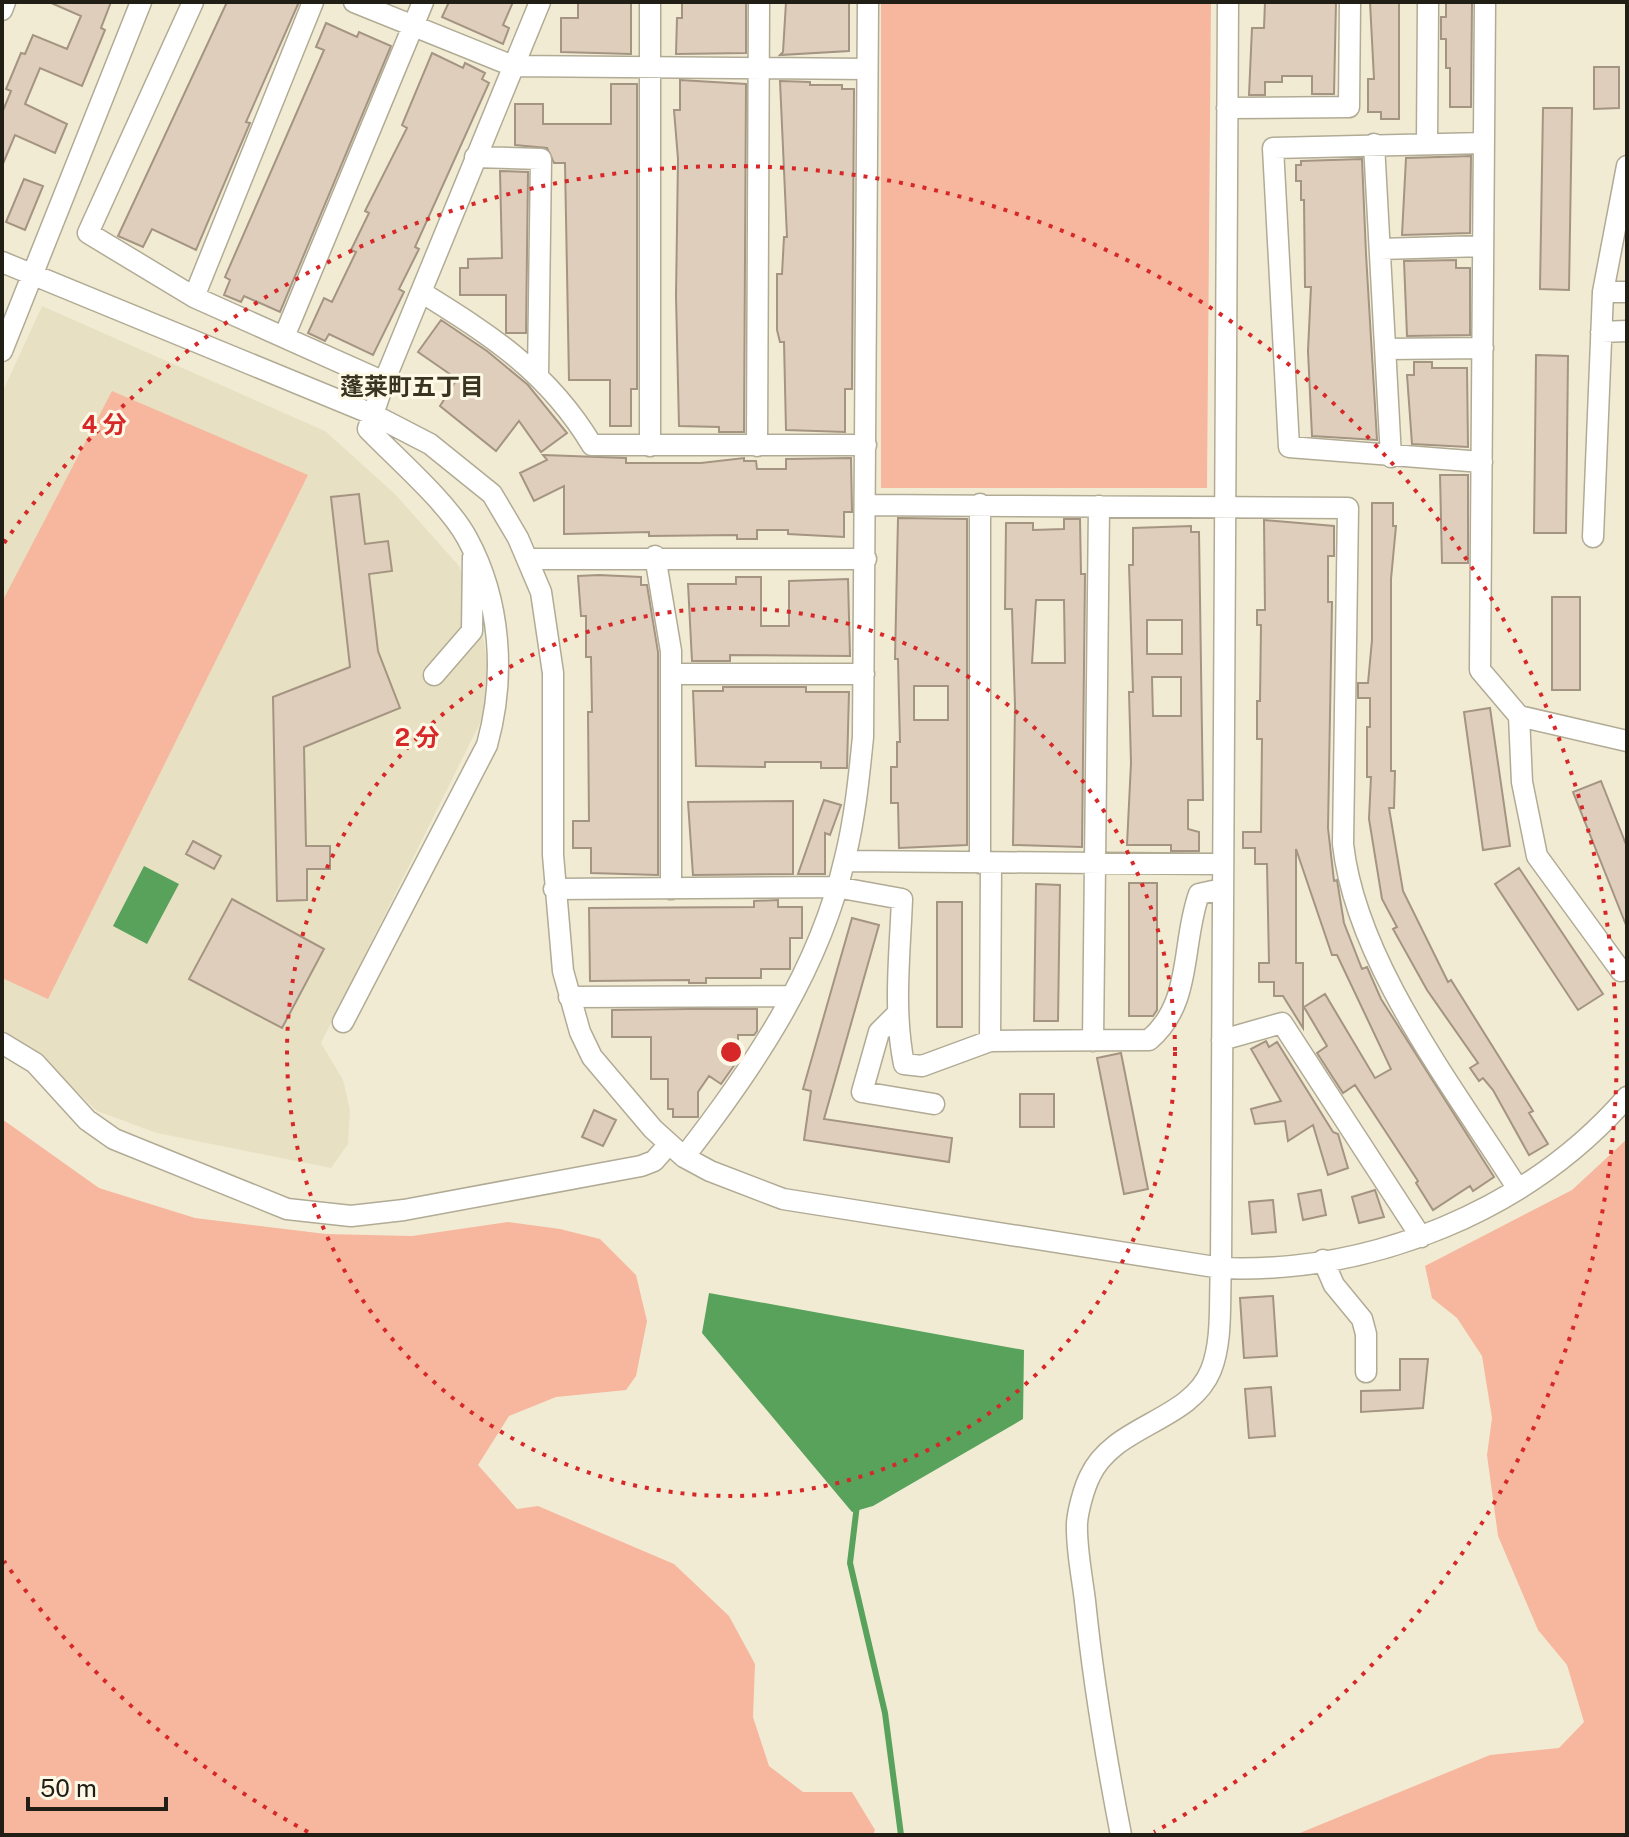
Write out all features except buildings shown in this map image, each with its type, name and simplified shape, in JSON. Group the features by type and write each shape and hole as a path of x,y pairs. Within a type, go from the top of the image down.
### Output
{"street":[{"path":"2,10 5,2"},
{"path":"2,351 141,2"},
{"path":"193,2 88,233 194,297 384,382"},
{"path":"194,297 313,2"},
{"path":"354,2 513,66 867,69"},
{"path":"284,337 423,2"},
{"path":"343,1022 487,745 493,721 497,693 495,628 486,579 466,537 449,515 368,429 384,382 540,2"},
{"path":"650,2 650,446"},
{"path":"757,446 759,2"},
{"path":"2,1043 35,1063 87,1120 114,1139 251,1196 314,1214 351,1216 404,1210 641,1166 676,1150 745,1079 792,996 845,861 863,737 868,2"},
{"path":"1121,1835 1091,1667 1077,1521 1090,1475 1107,1453 1122,1439 1191,1397 1203,1384 1211,1369 1217,1335 1221,1268 1228,2"},
{"path":"1227,108 1349,107 1350,2"},
{"path":"1427,144 1428,2"},
{"path":"1485,2 1480,670 1519,716 1627,741"},
{"path":"1482,462 1289,447 1273,148 1484,143"},
{"path":"1374,144 1391,457"},
{"path":"475,157 541,159 538,375"},
{"path":"1593,537 1603,292 1627,166"},
{"path":"1380,249 1483,246"},
{"path":"2,262 372,414 430,444 481,483 505,515 528,559 545,604 551,640 554,889 557,937 569,997 592,1057 676,1150 710,1171 783,1199 1221,1268 1274,1268 1421,1237 1518,1189 1585,1139 1627,1097"},
{"path":"421,292 476,326 538,375 567,407 592,445 866,445"},
{"path":"1603,292 1627,292"},
{"path":"1601,332 1627,331"},
{"path":"1385,349 1483,348"},
{"path":"980,504 990,1041"},
{"path":"866,505 1348,508 1343,844 1347,872 1360,918 1379,962 1518,1189"},
{"path":"1093,1041 1099,506"},
{"path":"434,675 472,631 473,553"},
{"path":"528,559 655,556 866,559"},
{"path":"655,556 668,622 671,674 671,889"},
{"path":"671,674 864,674"},
{"path":"1519,716 1522,782 1537,856 1621,971"},
{"path":"845,861 1222,864"},
{"path":"554,889 836,887 902,899 898,1013 904,1064 917,1066 990,1041 1149,1040 1165,1026 1182,987 1191,915 1199,894 1222,889"},
{"path":"569,997 792,996"},
{"path":"898,1013 879,1032 862,1092 925,1103 917,1066"},
{"path":"1222,1040 1282,1023 1421,1237"},
{"path":"1323,1260 1334,1285 1362,1319 1366,1334 1366,1372"}],"shaded area":[{"path":"881,2 1211,2 1207,488 881,488"},
{"path":"42,306 325,431 395,494 459,566 483,637 491,687 484,715 321,1043 343,1080 350,1110 348,1144 331,1168 157,1133 97,1111 39,1055 2,1031 2,393"},
{"path":"112,391 308,475 48,999 2,978 2,602"},
{"path":"144,866 179,884 147,944 113,926"},
{"path":"2,1119 99,1188 195,1218 326,1234 412,1236 508,1222 560,1229 600,1239 636,1275 647,1321 636,1376 626,1390 556,1397 509,1416 478,1465 517,1509 538,1506 674,1564 729,1616 755,1664 753,1717 769,1766 803,1792 852,1792 875,1830 873,1835 2,1835"},
{"path":"1627,1139 1627,1835 1295,1835 1490,1755 1559,1748 1584,1722 1567,1665 1538,1630 1498,1536 1487,1455 1492,1418 1482,1356 1457,1318 1432,1298 1425,1266 1572,1190"},
{"path":"709,1293 1024,1350 1023,1419 873,1506 852,1512 702,1333"}],"waterway":[{"path":"857,1505 850,1563 885,1713 901,1835"}],"district":[{"name":"蓬莱町五丁目","path":"412,386"}]}
